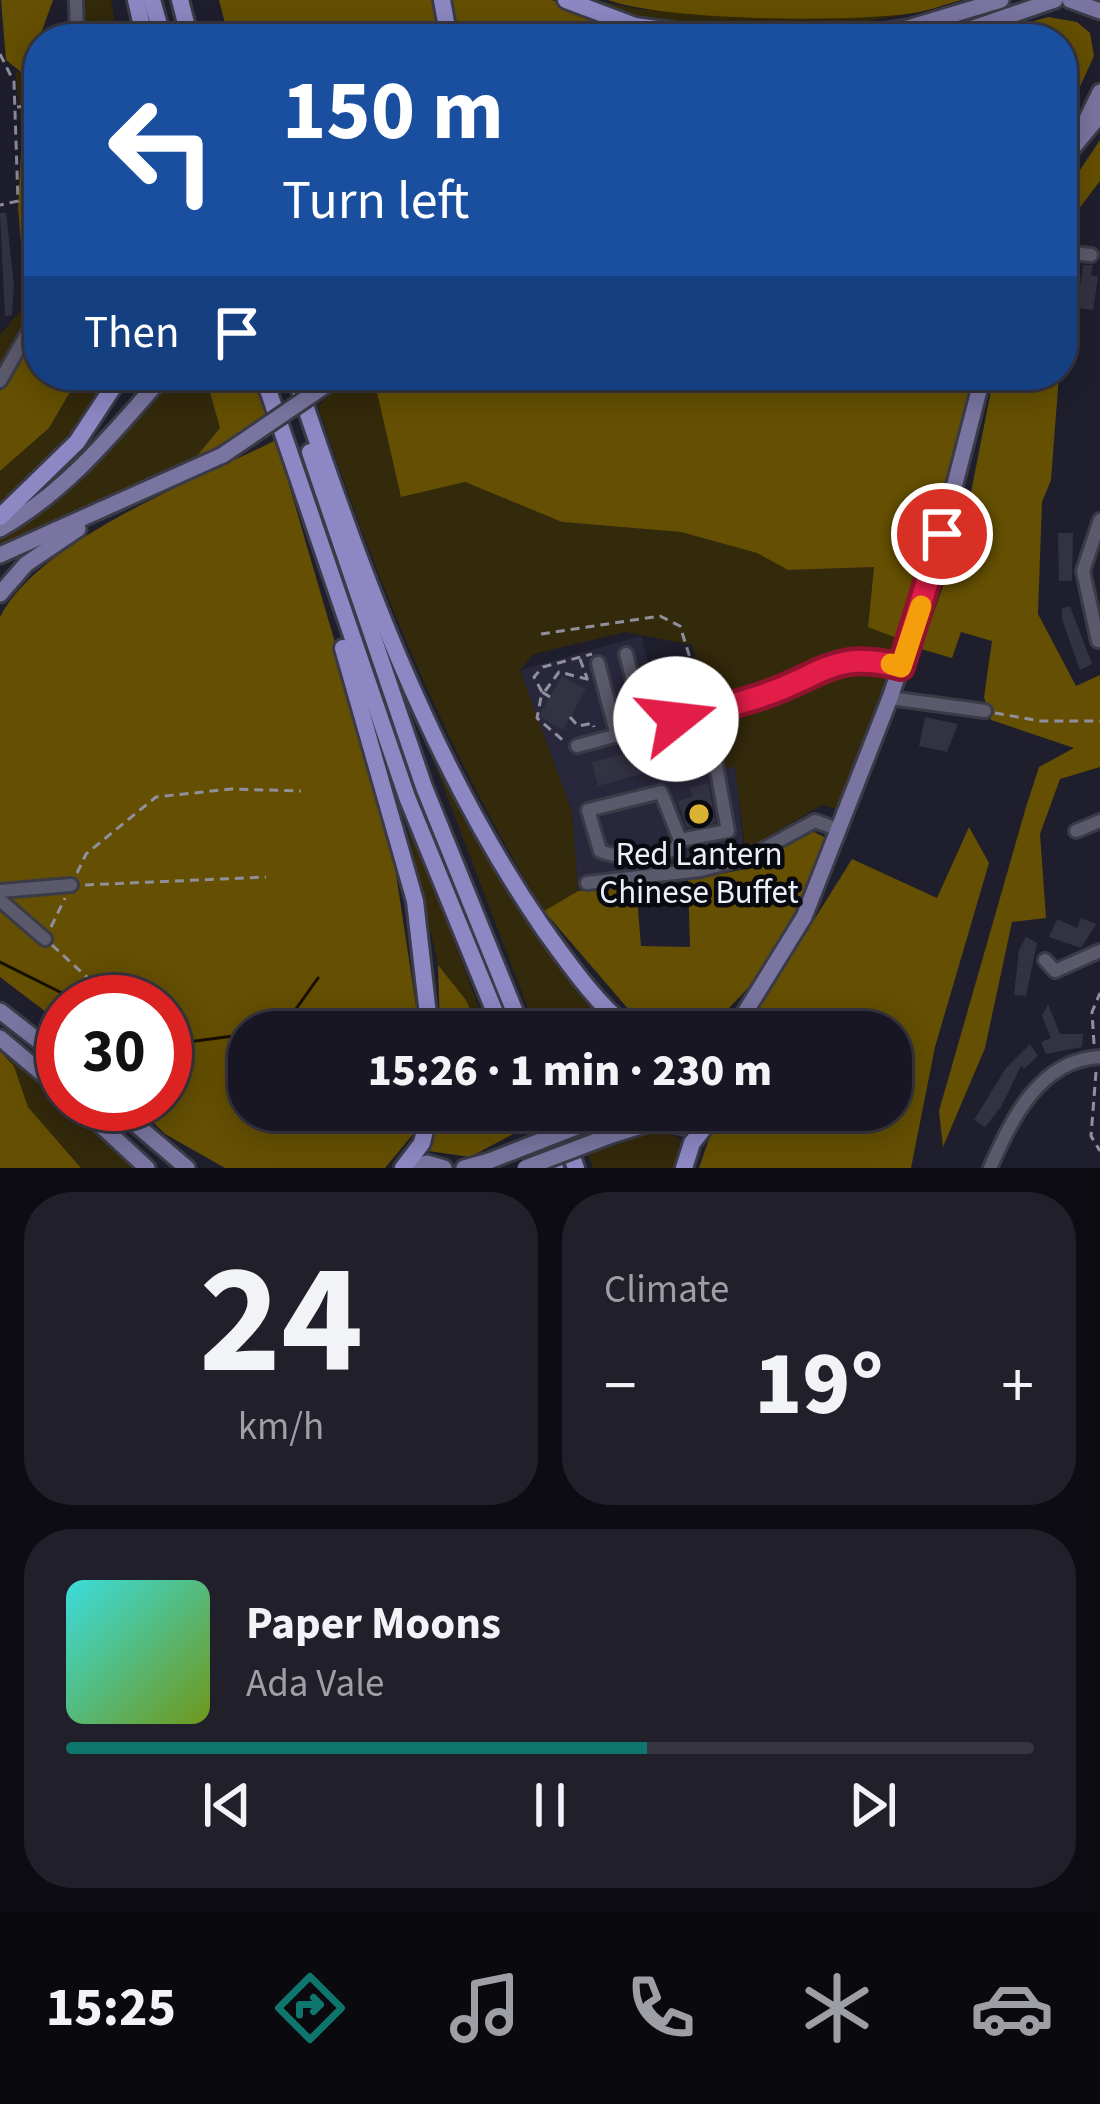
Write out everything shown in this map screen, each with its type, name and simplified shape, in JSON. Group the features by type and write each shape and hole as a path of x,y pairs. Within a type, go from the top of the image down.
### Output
{"highway":[{"path":"566,0 630,24"},
{"path":"0,517 77,442 111,390"},
{"path":"268,390 407,797 494,1011"},
{"path":"296,390 316,475 374,650 515,1011"},
{"path":"299,390 367,575 482,832 562,955 614,1011"},
{"path":"297,482 415,901 428,1011"},
{"path":"404,1168 422,1144 425,1131"},
{"path":"542,1131 555,1168"},
{"path":"563,1131 577,1168"},
{"path":"684,1168 692,1143 702,1131"}],"main road":[{"path":"921,24 1001,0"},
{"path":"984,24 1054,0"},
{"path":"1077,140 1100,92"},
{"path":"1077,142 1100,116"},
{"path":"0,529 42,505 86,464 151,390"},
{"path":"0,555 223,455 317,390"},
{"path":"747,1011 804,917 890,698 979,390"},
{"path":"0,594 41,552 160,484"},
{"path":"740,1011 755,998"},
{"path":"0,1011 36,1039"},
{"path":"0,1038 36,1068"},
{"path":"107,1131 147,1168"},
{"path":"144,1131 188,1168"},
{"path":"464,1168 566,1131"},
{"path":"525,1168 626,1131"},
{"path":"404,1168 427,1163 445,1168"}],"street":[{"path":"1077,254 1091,256"},
{"path":"2,378 24,339"},
{"path":"1098,641 1084,571 1100,520"},
{"path":"626,654 645,728"},
{"path":"600,657 617,736"},
{"path":"577,746 766,695 826,664 851,659 901,667"},
{"path":"668,692 676,719"},
{"path":"890,698 985,711"},
{"path":"681,841 661,792 588,810 600,851 610,855 653,856 675,849 681,841 728,831 706,710"},
{"path":"587,883 701,870 749,857 815,821 840,830"},
{"path":"1076,831 1100,821"},
{"path":"0,896 71,885"},
{"path":"0,896 45,939"},
{"path":"1046,960 1055,971 1100,951"},
{"path":"990,1168 1009,1127 1046,1076 1097,1057"}],"path":[{"path":"0,54 14,82 17,201 0,205"},
{"path":"16,107 24,107"},
{"path":"542,634 660,616 680,626 706,710"},
{"path":"580,657 587,679"},
{"path":"550,697 534,677 543,667 600,657"},
{"path":"577,746 537,718 543,693 559,672 604,685"},
{"path":"985,711 1040,721 1100,721"},
{"path":"570,717 578,726 592,723 598,741"},
{"path":"84,975 45,939 86,854 156,797 231,790 301,791"},
{"path":"71,885 266,877"},
{"path":"1100,993 1092,1012 1097,1057 1091,1136 1100,1151"}],"shaded area":[{"path":"1,0 53,0 44,24 24,24 24,74 6,60"},
{"path":"82,0 111,0 115,24 83,24"},
{"path":"219,0 433,0 437,24 225,24"},
{"path":"453,0 552,0 608,24 456,24"},
{"path":"585,0 649,10 909,14 845,24 659,24"},
{"path":"608,0 961,0 907,14 799,19 671,12"},
{"path":"1048,17 1077,22 1090,33 1094,56 1077,93 1077,24 1022,24"},
{"path":"15,70 24,76 22,133"},
{"path":"22,133 24,133 24,280 18,208"},
{"path":"1100,140 1100,181 1077,211 1077,174"},
{"path":"24,306 24,321 0,365 0,335"},
{"path":"24,352 24,390 71,390 49,428 0,471 0,391"},
{"path":"71,390 105,390 64,446 0,506 0,471 49,428"},
{"path":"165,390 209,390 220,428 191,463 0,549 0,540 74,486"},
{"path":"209,390 260,390 268,417 191,463 220,428"},
{"path":"334,390 377,390 402,497 465,482 562,522 681,532 757,553 788,570 874,567 868,626 899,639 840,810 822,805 745,850 735,767 725,768 692,645 625,632 534,654 520,670 572,812 578,891 544,911 445,728 390,602 318,406"},
{"path":"376,390 971,390 926,575 899,639 868,627 874,567 788,570 757,553 681,532 562,522 465,482 401,497"},
{"path":"991,390 1058,390 1051,480 1042,502 1038,614 1076,686 1100,675 1100,767 1060,779 1040,834 1046,918 1012,922 985,1048 943,1147 939,1111 1039,767 1074,748 991,720 984,697 992,641 961,632 952,658 921,649 965,523"},
{"path":"276,440 389,828 417,1011 228,1011 228,1131 414,1131 385,1168 225,1168 162,1131 192,1131 192,975 36,975 36,1004 0,977 0,617 20,589 49,562 165,493"},
{"path":"641,636 654,684 690,676 709,769 735,766 746,869 578,891 572,812 520,670"},
{"path":"400,673 457,791 606,1011 529,1011"},
{"path":"401,798 480,1011 471,1011 438,965"},
{"path":"969,827 989,863 935,1047 911,1168 699,1168 715,1131 912,1131 912,1011 757,1011 852,859 937,898"},
{"path":"812,831 824,837 820,864 799,917 766,966 725,1011 630,1011 544,911 578,891 636,885 641,946 690,947 688,880 746,869"},
{"path":"438,965 471,1011 439,1011"},
{"path":"0,1047 36,1076 36,1116 28,1107 14,1066"},
{"path":"0,1051 14,1066 28,1107 36,1116 36,1131 49,1131 81,1168 0,1168"},
{"path":"49,1131 100,1131 140,1168 81,1168"},
{"path":"435,1131 515,1133 470,1157 429,1151"},
{"path":"656,1131 680,1139 678,1168 593,1168 587,1152"}],"building":[{"path":"0,213 6,213 14,285 12,315 5,316"},
{"path":"1083,265 1093,265 1091,275 1098,277 1093,310 1077,308"},
{"path":"1058,533 1073,533 1072,581 1059,581"},
{"path":"1070,606 1092,664 1080,670 1062,619 1062,608"},
{"path":"562,676 586,689 563,730 539,716"},
{"path":"925,717 958,724 947,752 919,746"},
{"path":"675,740 681,763 598,786 592,762"},
{"name":"Red Lantern Chinese Buffet","path":"708,783 716,823 687,828 678,801 693,797 690,788"},
{"path":"1081,918 1096,924 1081,948 1049,937 1057,919 1077,928"},
{"path":"1026,937 1037,943 1026,996 1014,995 1019,950"},
{"path":"1048,1004 1060,1034 1083,1034 1082,1047 1046,1054 1041,1042 1051,1038 1042,1016"},
{"path":"1030,1044 1038,1056 1024,1069 1021,1066 1001,1107 985,1127 974,1120 1006,1068"}],"waterway":[{"path":"0,962 36,980"},
{"path":"295,1011 318,978"},
{"path":"192,1041 228,1037"}],"slow traffic":[{"path":"891,664 901,667 921,606"}],"place":[{"name":"Red Lantern Chinese Buffet","path":"699,814"}],"route":[{"path":"676,719 766,695 826,664 851,659 901,667 942,534"}]}
